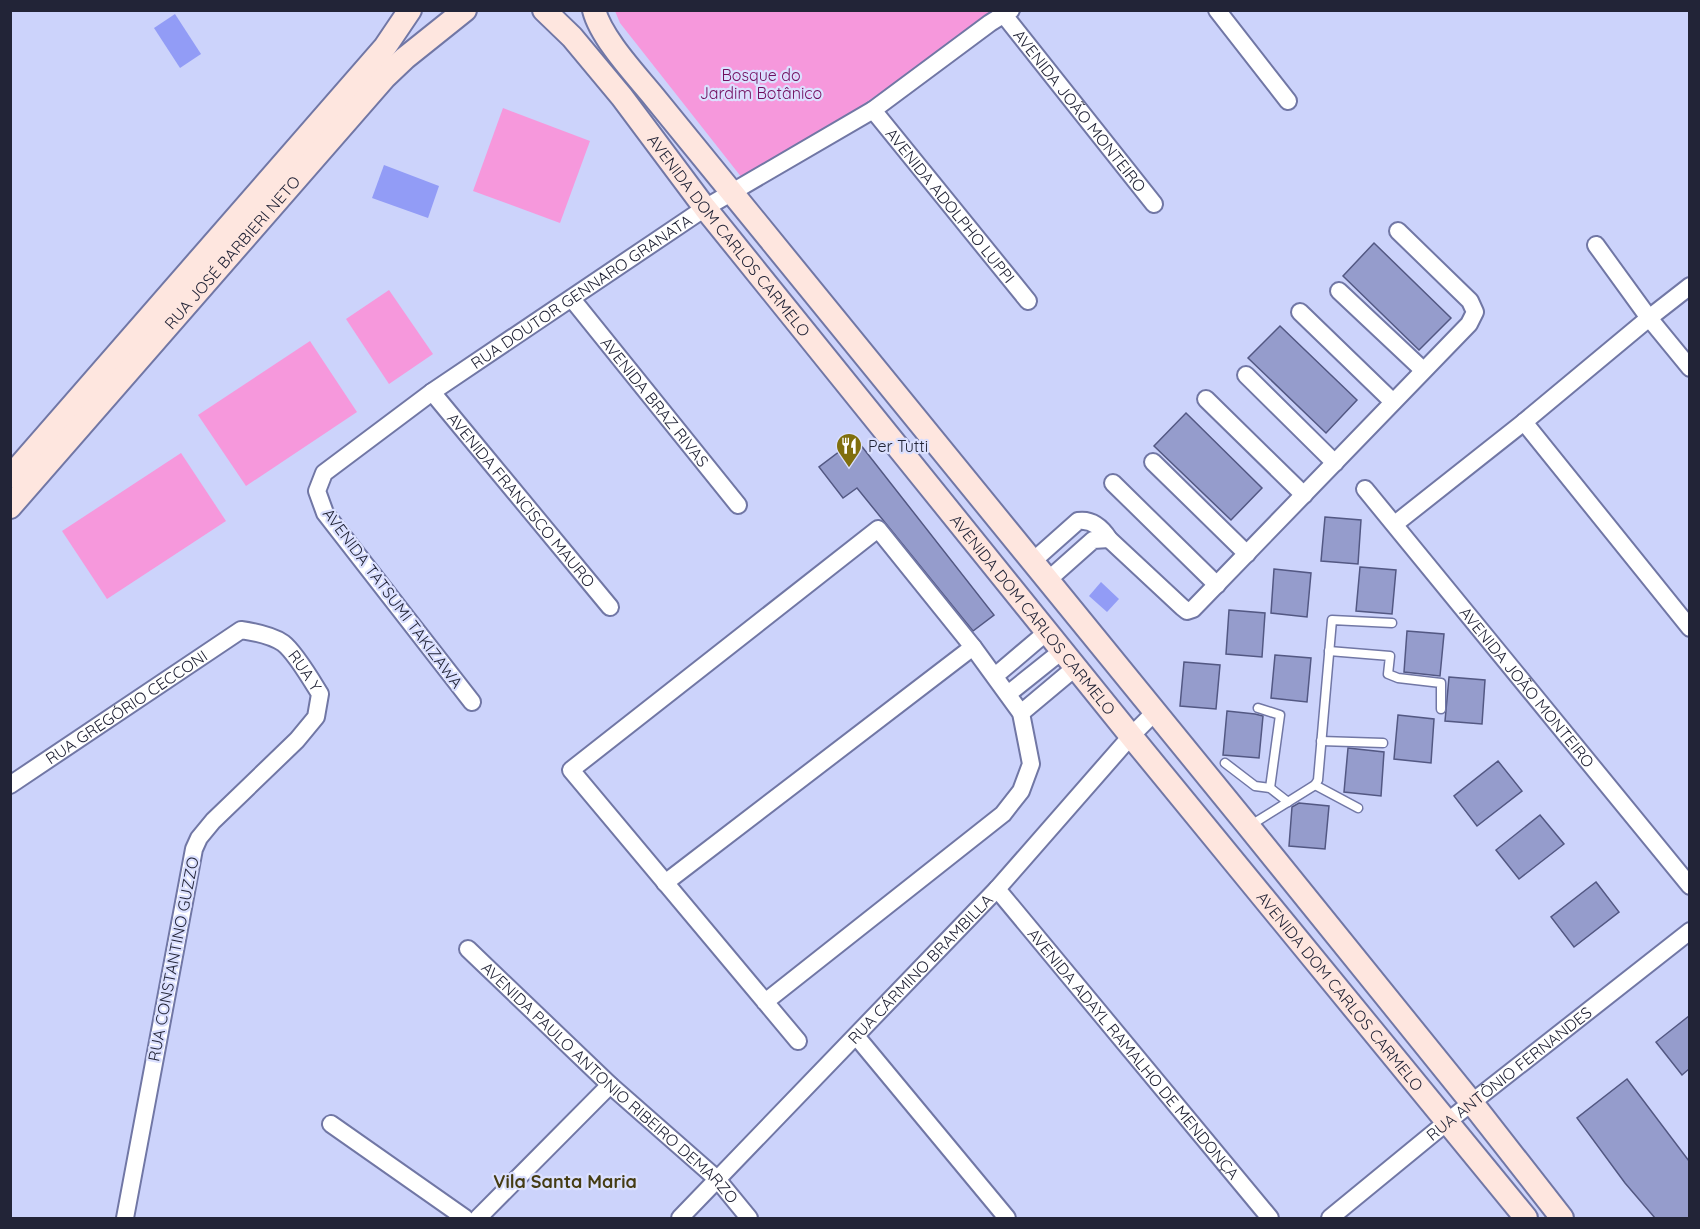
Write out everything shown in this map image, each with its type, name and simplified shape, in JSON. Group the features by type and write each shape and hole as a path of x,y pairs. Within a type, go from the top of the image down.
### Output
{"street":[{"name":"RUA JOSÉ BARBIERI NETO","path":"10,477 385,47 410,10"},
{"name":"RUA JOSÉ BARBIERI NETO","path":"10,507 385,77 465,10"},
{"name":"AVENIDA DOM CARLOS CARMELO","path":"544,10 572,37 622,97 705,208 1131,736 1526,1218"},
{"name":"AVENIDA DOM CARLOS CARMELO","path":"594,10 597,20 617,51 1249,827 1562,1218"},
{"path":"1217,10 1288,101"},
{"name":"RUA DOUTOR GENNARO GRANATA","path":"317,491 324,472 432,392 705,208 873,110 983,28 1008,13"},
{"name":"AVENIDA JOÃO MONTEIRO","path":"1008,13 1154,204"},
{"name":"AVENIDA ADOLPHO LUPPI","path":"873,110 1028,301"},
{"path":"1032,561 1082,520 1093,523 1187,611 1193,609 1469,324 1475,312 1470,302 1398,231"},
{"path":"1596,245 1689,368"},
{"path":"1395,524 1524,422 1689,286"},
{"path":"1340,291 1423,370"},
{"name":"AVENIDA BRAZ RIVAS","path":"572,299 738,505"},
{"path":"1300,312 1393,402"},
{"path":"1246,375 1335,463"},
{"name":"AVENIDA FRANCISCO MAURO","path":"432,392 610,607"},
{"path":"876,419 901,399"},
{"path":"1206,399 1304,495"},
{"path":"1524,422 1689,628"},
{"path":"1153,462 1247,554"},
{"path":"1113,483 1217,585"},
{"name":"AVENIDA JOÃO MONTEIRO","path":"1365,489 1689,886"},
{"name":"AVENIDA TATSUMI TAKIZAWA","path":"317,491 325,513 472,702"},
{"path":"765,1002 1002,814 1021,791 1031,764 1021,713 973,647 878,530 571,770 665,883 765,1002 798,1041"},
{"path":"1048,580 1093,540 1109,539"},
{"name":"RUA Y","path":"241,630 262,633 284,644 309,675 320,694 316,717 297,740"},
{"name":"RUA GREGÓRIO CECCONI","path":"10,785 241,630"},
{"path":"994,676 1048,631"},
{"path":"665,883 973,647"},
{"path":"1008,694 1069,659"},
{"path":"1021,713 1069,659"},
{"name":"RUA CÁRMINO BRAMBILLA","path":"681,1218 997,889 1131,736 1155,712"},
{"name":"RUA CONSTANTINO GUZZO","path":"125,1218 194,849 199,838 213,821 297,740"},
{"name":"AVENIDA ADAYL RAMALHO DE MENDONÇA","path":"997,889 1270,1218"},
{"path":"1307,950 1331,929"},
{"name":"RUA ANTÔNIO FERNANDES","path":"1329,1218 1689,931"},
{"name":"AVENIDA PAULO ANTONIO RIBEIRO DEMARZO","path":"468,949 610,1084 717,1179 749,1218"},
{"path":"856,1036 1007,1218"},
{"path":"478,1218 610,1084"},
{"path":"331,1124 465,1218"}],"lane":[{"path":"1249,827 1315,785 1318,780 1332,620 1392,623"},
{"path":"1329,651 1390,656 1388,674 1398,678 1441,683 1440,709"},
{"path":"1258,708 1280,715 1270,788"},
{"path":"1321,741 1383,743"},
{"path":"1225,763 1255,786 1270,788 1288,802"},
{"path":"1315,785 1358,808"}],"green space":[{"name":"Bosque do Jardim Botânico","path":"615,11 1003,11 746,183 620,23"},
{"path":"503,108 590,141 560,223 473,191"},
{"path":"389,290 433,354 389,384 346,319"},
{"path":"310,341 357,412 246,486 198,415"},
{"path":"181,453 226,521 107,599 62,531"}],"water":[{"path":"175,14 201,54 180,68 154,28"},
{"path":"384,165 439,186 428,218 372,198"},
{"path":"1101,582 1119,599 1107,612 1089,596"}],"building":[{"path":"1374,243 1451,318 1419,350 1343,276"},
{"path":"1280,326 1357,400 1326,433 1248,358"},
{"path":"1186,413 1262,488 1231,520 1154,446"},
{"path":"856,439 994,615 973,631 857,488 843,498 819,467"},
{"path":"1325,517 1361,520 1358,564 1321,561"},
{"path":"1360,567 1396,570 1392,614 1356,611"},
{"path":"1274,569 1311,573 1307,617 1271,613"},
{"path":"1229,610 1265,613 1262,657 1226,654"},
{"path":"1407,631 1444,634 1440,676 1404,672"},
{"path":"1275,655 1311,658 1307,702 1271,698"},
{"path":"1184,662 1220,665 1216,709 1180,706"},
{"path":"1449,677 1485,680 1482,724 1445,721"},
{"path":"1227,711 1263,716 1259,758 1223,755"},
{"path":"1398,715 1434,719 1431,763 1394,759"},
{"path":"1348,748 1384,752 1381,796 1344,792"},
{"path":"1498,761 1522,791 1477,826 1454,796"},
{"path":"1299,803 1329,806 1325,849 1289,846 1292,807"},
{"path":"1540,815 1564,844 1519,879 1496,850"},
{"path":"1596,882 1619,912 1574,947 1551,917"},
{"path":"1689,1016 1689,1069 1682,1075 1656,1042"},
{"path":"1627,1079 1689,1161 1689,1218 1655,1218 1625,1183 1577,1118"}],"place":[{"name":"Per Tutti","path":"849,469"}],"district":[{"name":"Vila Santa Maria","path":"565,1182"}]}
